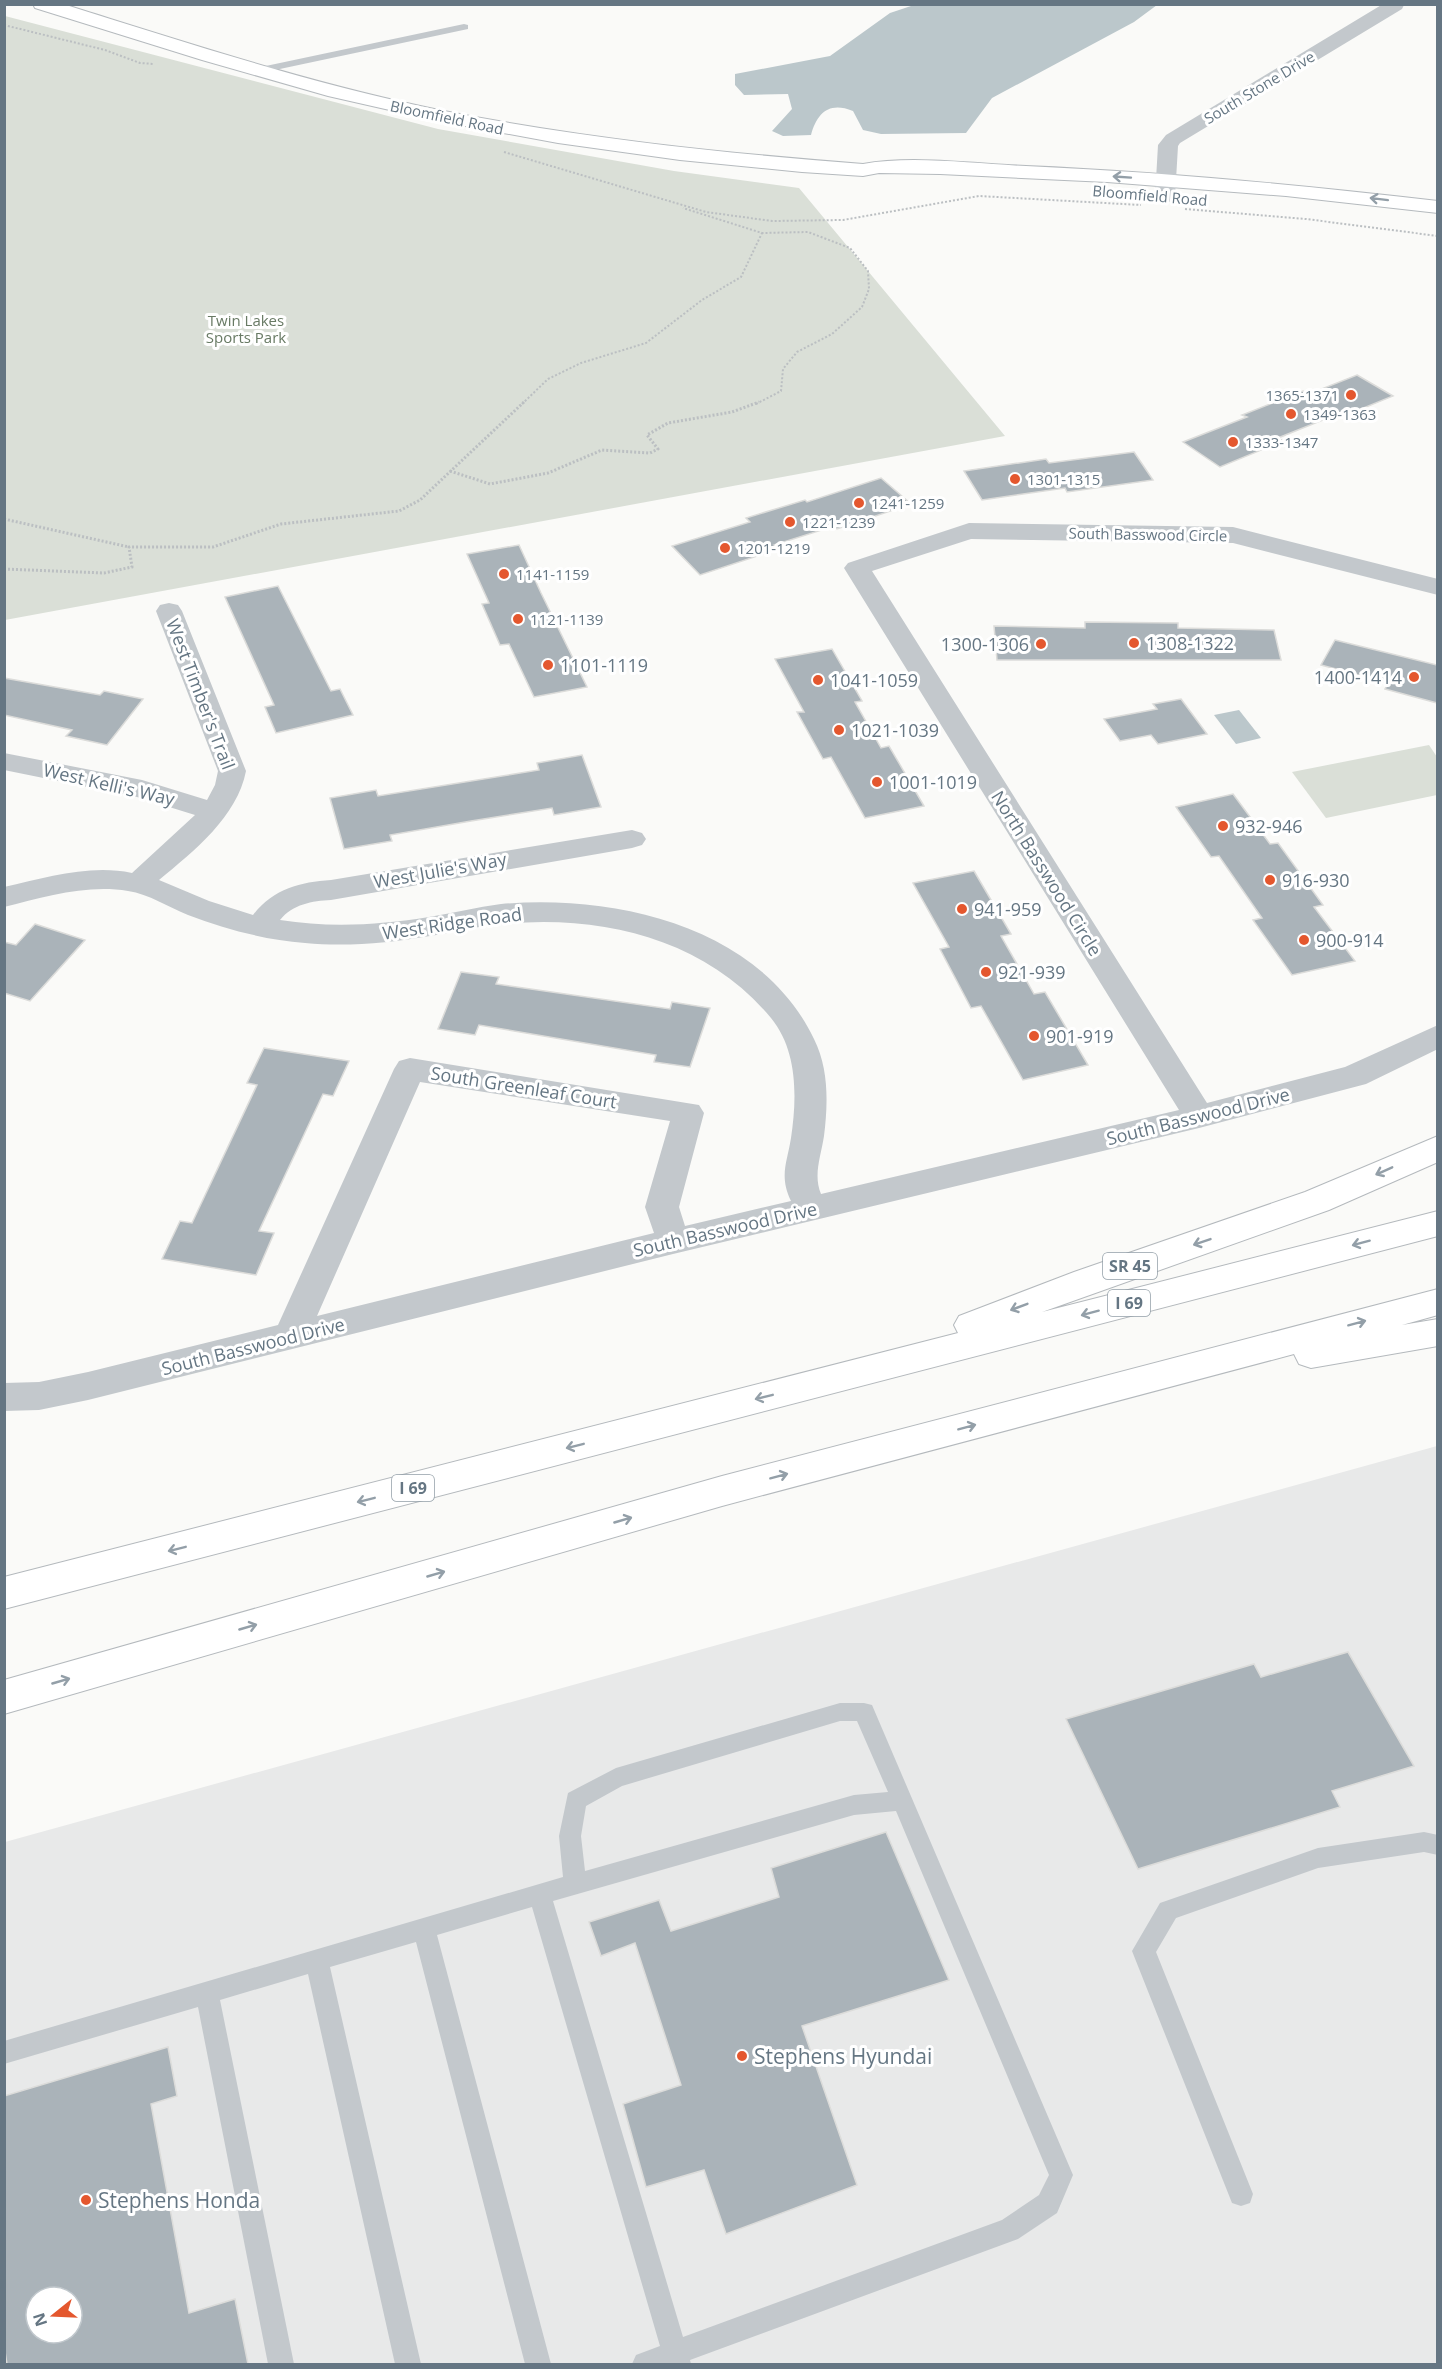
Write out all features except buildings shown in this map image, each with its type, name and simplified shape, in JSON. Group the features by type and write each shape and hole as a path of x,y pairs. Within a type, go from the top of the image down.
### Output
{"main road":[{"name":"Bloomfield Road","path":"42,4 261,70 378,102 544,135 704,157 863,170 878,175 1346,195 1437,207"},
{"name":"Bloomfield Road","path":"1165,188 1437,224"},
{"name":"SR 45","path":"821,1383 1086,1281 1317,1201 1437,1148"},
{"name":"I 69","path":"4,1593 1437,1223"},
{"path":"4,1697 722,1491 1437,1302"},
{"path":"1138,1381 1408,1339 1437,1332"}],"street":[{"name":"South Stone Drive","path":"1165,188 1168,145 1173,139 1396,5"},
{"name":"South Basswood Circle","path":"857,568 969,531 1233,535 1437,587"},
{"name":"North Basswood Circle","path":"857,568 1199,1117"},
{"name":"West Timber's Trail","path":"138,883 200,827 232,782 232,771 169,612"},
{"name":"West Kelli's Way","path":"4,761 142,789 213,811"},
{"name":"West Julie's Way","path":"260,926 274,908 285,900 311,891 331,890 632,838"},
{"name":"West Ridge Road","path":"4,897 79,881 124,880 138,883 199,908 260,926 299,933 356,935 399,931 501,914 534,912 581,913 611,917 657,929 717,955 742,971 783,1012 804,1049 811,1072 812,1099 800,1181 812,1209"},
{"name":"South Basswood Drive","path":"4,1397 39,1396 88,1386 673,1241 1199,1117 1355,1077 1437,1036"},
{"name":"South Greenleaf Court","path":"290,1337 410,1069 688,1113 662,1207 673,1241"}],"lane":[{"path":"261,70 464,27"},
{"path":"575,1884 570,1836 576,1800 616,1778 840,1712 864,1712 1061,2175 1048,2204 1009,2230 677,2360 645,2364"},
{"path":"4,2053 540,1894 854,1804 903,1800"},
{"path":"1241,2194 1144,1951 1168,1910 1318,1858 1424,1842 1437,1845"},
{"path":"540,1894 677,2360"},
{"path":"424,1929 538,2364"},
{"path":"317,1960 408,2364"},
{"path":"207,1993 281,2364"}],"path":[{"path":"450,471 490,484 548,473 602,450 650,453 658,449 647,435 668,423 732,412 753,405 781,391 783,369 797,352 832,334 862,307 869,290 868,271 850,248 808,232 762,233 608,184"},
{"path":"4,519 129,547 213,547 281,524 399,511 420,500 548,379 581,363 646,343 702,300 741,277 762,233"},
{"path":"4,569 104,573 132,567 129,547"}],"shaded area":[{"path":"914,5 1157,5 1134,22 992,98 966,133 881,134 863,130 853,111 837,107 821,115 811,135 783,136 772,131 792,109 788,94 744,95 735,85 735,74 830,56 890,13"},
{"path":"1239,710 1261,738 1236,744 1214,715"},
{"path":"1437,1446 1437,2364 5,2364 5,1842"}],"green space":[{"name":"Twin Lakes Sports Park","path":"5,16 438,129 674,171 799,188 1005,436 5,620"},
{"path":"1429,745 1437,757 1437,795 1326,818 1292,772"}],"place":[{"name":"1365-1371","path":"1351,395"},
{"name":"1349-1363","path":"1291,414"},
{"name":"1333-1347","path":"1233,442"},
{"name":"1301-1315","path":"1015,479"},
{"name":"1241-1259","path":"859,503"},
{"name":"1221-1239","path":"790,522"},
{"name":"1201-1219","path":"725,548"},
{"name":"1141-1159","path":"504,574"},
{"name":"1121-1139","path":"518,619"},
{"name":"1308-1322","path":"1134,643"},
{"name":"1300-1306","path":"1041,644"},
{"name":"1101-1119","path":"548,665"},
{"name":"1400-1414","path":"1414,677"},
{"name":"1041-1059","path":"818,680"},
{"name":"1021-1039","path":"839,730"},
{"name":"1001-1019","path":"877,782"},
{"name":"932-946","path":"1223,826"},
{"name":"916-930","path":"1270,880"},
{"name":"941-959","path":"962,909"},
{"name":"900-914","path":"1304,940"},
{"name":"921-939","path":"986,972"},
{"name":"901-919","path":"1034,1036"},
{"name":"Stephens Hyundai","path":"742,2056"},
{"name":"Stephens Honda","path":"86,2200"}]}
